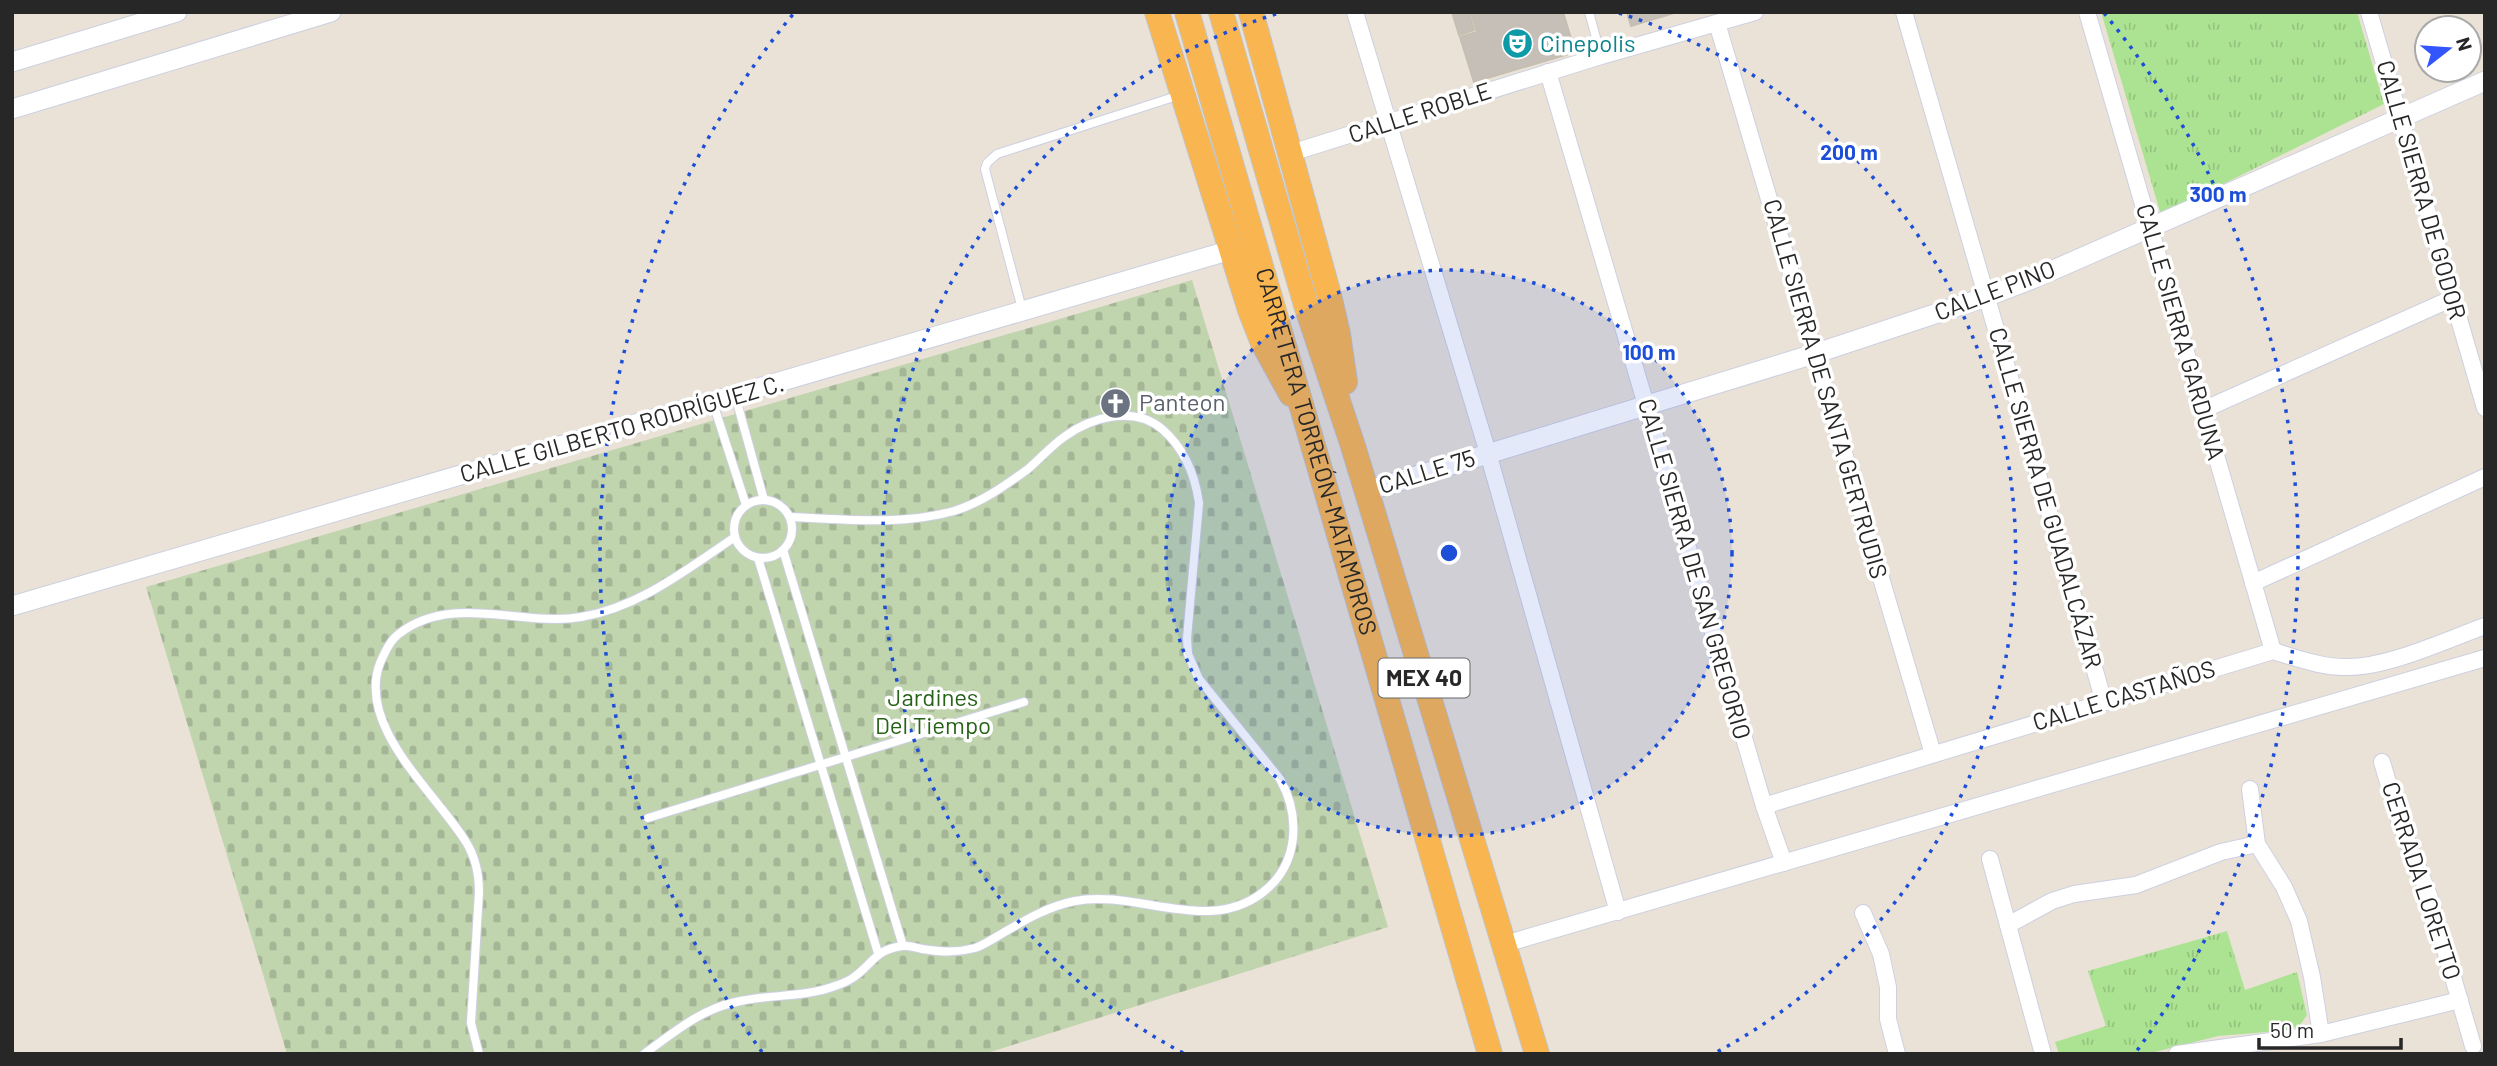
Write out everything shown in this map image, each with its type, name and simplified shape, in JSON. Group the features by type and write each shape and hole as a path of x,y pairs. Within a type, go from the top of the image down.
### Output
{"highway":[{"path":"1157,12 1231,250 1263,343 1307,421"},
{"name":"CARRETERA TORREÓN-MATAMOROS","path":"1186,12 1277,313 1490,1054"},
{"name":"MEX 40","path":"1222,12 1306,304 1367,491 1537,1054"},
{"path":"1251,12 1292,153 1338,334 1353,446"}],"street":[{"path":"12,62 177,12"},
{"path":"12,110 331,12"},
{"path":"1355,12 1488,453 1618,912"},
{"name":"CALLE ROBLE","path":"1292,153 1548,72 1755,12"},
{"name":"CALLE SIERRA DE GUADALCÁZAR","path":"1904,12 2104,702"},
{"name":"CALLE SIERRA GARDUNA","path":"2087,12 2273,651"},
{"name":"CALLE SIERRA DE GODOR","path":"2369,12 2485,408"},
{"name":"CALLE SIERRA DE SANTA GERTRUDIS","path":"1717,23 1933,754"},
{"name":"CALLE SIERRA DE SAN GREGORIO","path":"1548,72 1764,806 1784,863"},
{"name":"CALLE PINO","path":"1488,453 1814,354 1986,297 2485,81"},
{"name":"CALLE GILBERTO RODRÍGUEZ C.","path":"12,606 1231,250"},
{"path":"2203,410 2453,298"},
{"name":"CALLE 75","path":"1367,491 1488,453"},
{"path":"2253,583 2485,477"},
{"path":"2273,651 2313,663 2349,667 2387,661 2485,626"},
{"name":"CALLE CASTAÑOS","path":"1764,806 2273,651"},
{"path":"1505,944 2485,659"},
{"name":"CERRADA LORETTO","path":"2382,762 2400,823 2429,895 2473,1046"},
{"path":"2250,789 2257,844 2284,887 2299,921 2321,1034"},
{"path":"2008,925 2052,901 2074,894 2136,885 2221,852 2257,844"},
{"path":"1990,859 2043,1054"},
{"path":"1863,913 1881,954 1888,988 1888,1019 1897,1054"},
{"name":"CERRADA LORETTO","path":"2178,1054 2321,1034 2460,1000"}],"lane":[{"path":"1589,12 1601,56"},
{"path":"1022,311 988,182 986,163 997,154 1183,94"},
{"path":"735,395 764,500"},
{"path":"713,403 747,505"},
{"path":"644,1054 713,1008 757,998 824,990 855,977 878,954 903,946 953,953 978,947 1055,906 1077,901 1125,902 1198,911 1236,907 1262,893 1278,876 1290,853 1295,829 1289,794 1280,779 1199,680 1188,654 1187,638 1199,503 1196,483 1180,449 1157,424 1147,418 1123,415 1081,426 1063,437 1028,468 979,501 955,511 926,517 883,520 790,517"},
{"path":"764,500 775,502 784,508 790,517 792,535 776,556 758,558 743,551 734,530 737,516 747,505 764,500"},
{"path":"479,1054 471,1023 479,872 467,843 410,769 390,738 381,715 376,689 378,670 385,651 397,635 412,624 431,617 458,613 544,619 579,618 629,604 735,537"},
{"path":"783,550 903,946"},
{"path":"758,558 878,954"},
{"path":"648,818 1024,702"}],"green space":[{"path":"2101,12 2357,12 2384,104 2161,215"},
{"name":"Jardines Del Tiempo","path":"1192,280 1388,927 984,1054 287,1054 146,587"},
{"path":"2227,931 2245,990 2297,972 2307,1015 2300,1025 2290,1030 2218,1036 2147,1054 2059,1054 2055,1042 2106,1026 2088,971"}],"building":[{"path":"1452,12 1469,12 1474,30 1459,35"},
{"name":"Cinepolis","path":"1471,12 1563,12 1575,52 1474,82 1460,37 1477,32"},
{"path":"1627,12 1677,12 1631,26"}],"place":[{"name":"Cinepolis","path":"1517,44"},
{"name":"Panteon","path":"1116,403"}]}
